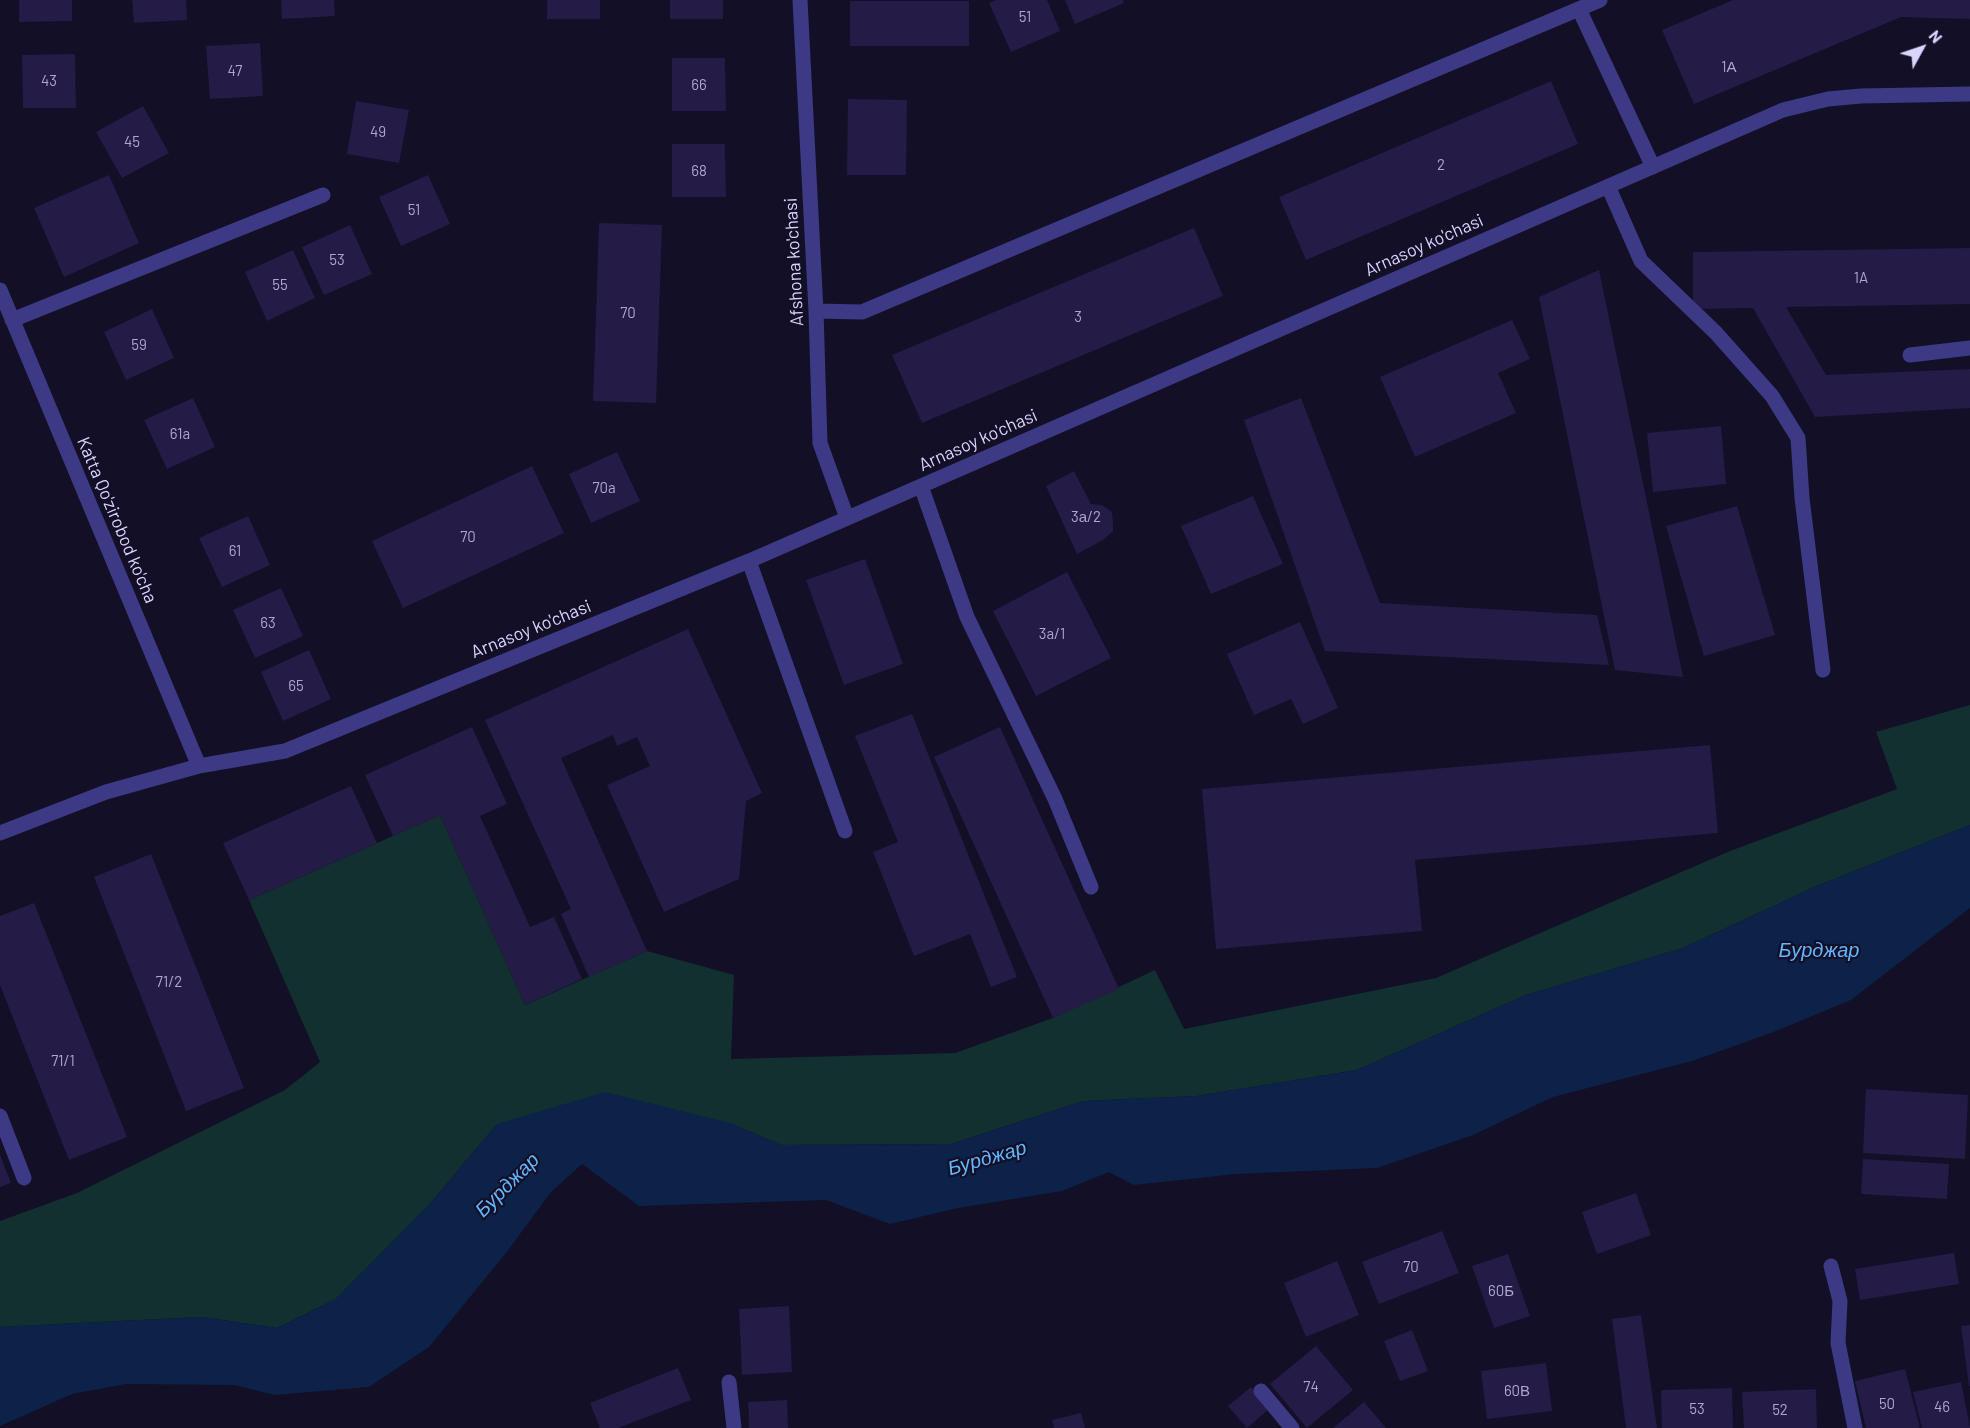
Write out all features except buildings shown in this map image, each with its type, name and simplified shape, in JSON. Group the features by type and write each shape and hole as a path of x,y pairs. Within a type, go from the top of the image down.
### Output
{"street":[{"name":"Afshona ko'chasi","path":"800,0 816,311 820,443 847,518"},
{"path":"816,311 862,312 1600,0"},
{"path":"1579,9 1653,167"},
{"name":"Arnasoy ko'chasi","path":"0,833 106,792 199,766 285,752 749,561 1783,110 1828,99 1894,93 1970,94"},
{"path":"1608,186 1641,261 1716,333 1772,396 1798,438 1802,498 1823,670"},
{"path":"12,320 323,195"},
{"name":"Katta Qo'zirobod ko'cha","path":"0,290 199,766"},
{"path":"1910,355 1970,348"},
{"path":"921,486 967,617 1055,799 1091,887"},
{"path":"749,561 845,831"},
{"path":"0,1116 24,1178"},
{"path":"1832,1266 1840,1301 1838,1343 1855,1428"},
{"path":"729,1382 734,1428"},
{"path":"1261,1392 1292,1428"}],"green space":[{"path":"1970,705 1970,825 1819,885 1683,948 1523,996 1357,1070 1197,1096 1083,1101 951,1144 781,1145 730,1123 497,1124 428,1206 336,1299 277,1328 202,1317 0,1327 0,1221 77,1193 285,1090 320,1062 249,900 440,815 525,1005 647,951 734,975 731,1059 955,1053 1053,1018 1155,970 1184,1029 1436,978 1730,851 1897,789 1876,732"}],"water":[{"name":"Бурджар","path":"1970,825 1970,908 1851,1000 1771,1033 1692,1061 1553,1097 1473,1135 1377,1168 1236,1174 1134,1185 1109,1172 1062,1191 958,1208 890,1224 826,1200 639,1206 582,1164 551,1192 506,1253 429,1347 369,1387 275,1395 234,1385 126,1384 72,1394 0,1426 0,1327 202,1317 277,1328 336,1299 428,1206 497,1124 605,1092 730,1123 781,1145 951,1144 1083,1101 1197,1096 1357,1070 1523,996 1683,948 1819,885"}]}
